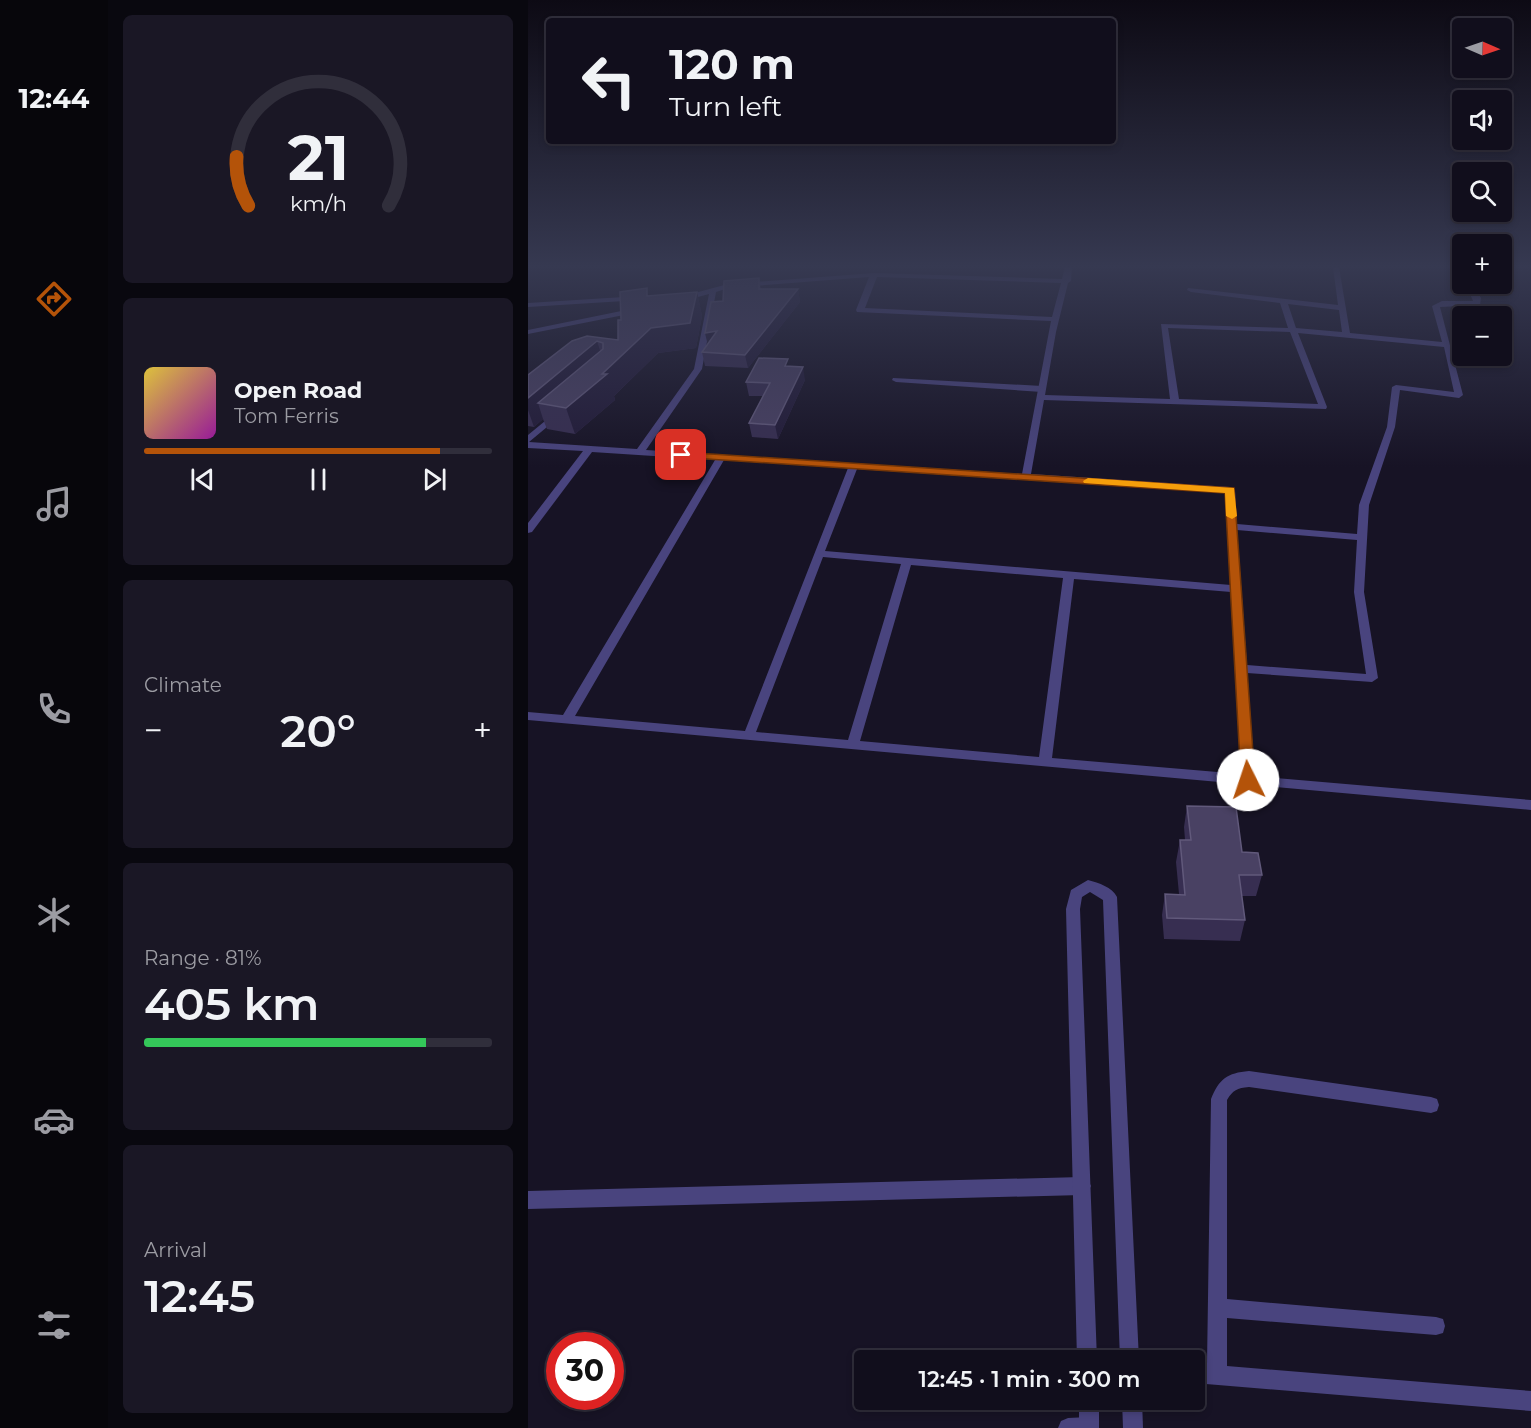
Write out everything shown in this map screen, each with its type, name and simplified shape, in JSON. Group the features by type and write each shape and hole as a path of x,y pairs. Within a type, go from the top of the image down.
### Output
{"street":[{"path":"640,452 698,369 705,334"},
{"path":"1026,477 1053,334"},
{"path":"1165,334 1175,402"},
{"path":"896,380 1175,402 1323,407 1294,334"},
{"path":"1332,334 1447,345"},
{"path":"1241,669 1372,678 1359,592 1364,505 1391,427 1396,387 1459,395 1444,334"},
{"path":"528,440 563,409"},
{"path":"528,445 1230,490 1248,780"},
{"path":"528,530 589,449"},
{"path":"567,719 721,458"},
{"path":"749,735 853,466"},
{"path":"1232,527 1362,537"},
{"path":"819,554 1236,589"},
{"path":"853,745 907,562"},
{"path":"1045,762 1069,575"},
{"path":"528,716 1531,805"},
{"path":"1087,1350 1073,909 1076,894 1088,886 1110,897 1130,1350"},
{"path":"1217,1373 1219,1099 1226,1087 1235,1080 1249,1079 1431,1105"},
{"path":"528,1200 1082,1186"},
{"path":"1217,1308 1436,1326"},
{"path":"1205,1373 1531,1401"},
{"path":"1068,1428 1089,1427 1089,1410"},
{"path":"1132,1410 1133,1428"}],"building":[{"path":"618,334 645,334 602,374 607,374 566,408 538,403 603,349 603,343 597,341 528,398 528,375 572,341 587,336 618,340"},
{"path":"715,334 762,334 745,355 702,352"},
{"path":"759,358 788,359 785,366 803,367 775,425 749,423 770,383 746,382"},
{"path":"1187,806 1236,807 1242,852 1258,853 1262,875 1239,875 1245,920 1167,918 1165,894 1185,895 1180,840 1191,840"}],"slow traffic":[{"path":"1088,481 1230,490 1232,516"}],"route":[{"path":"681,455 1230,490 1248,780"}]}
